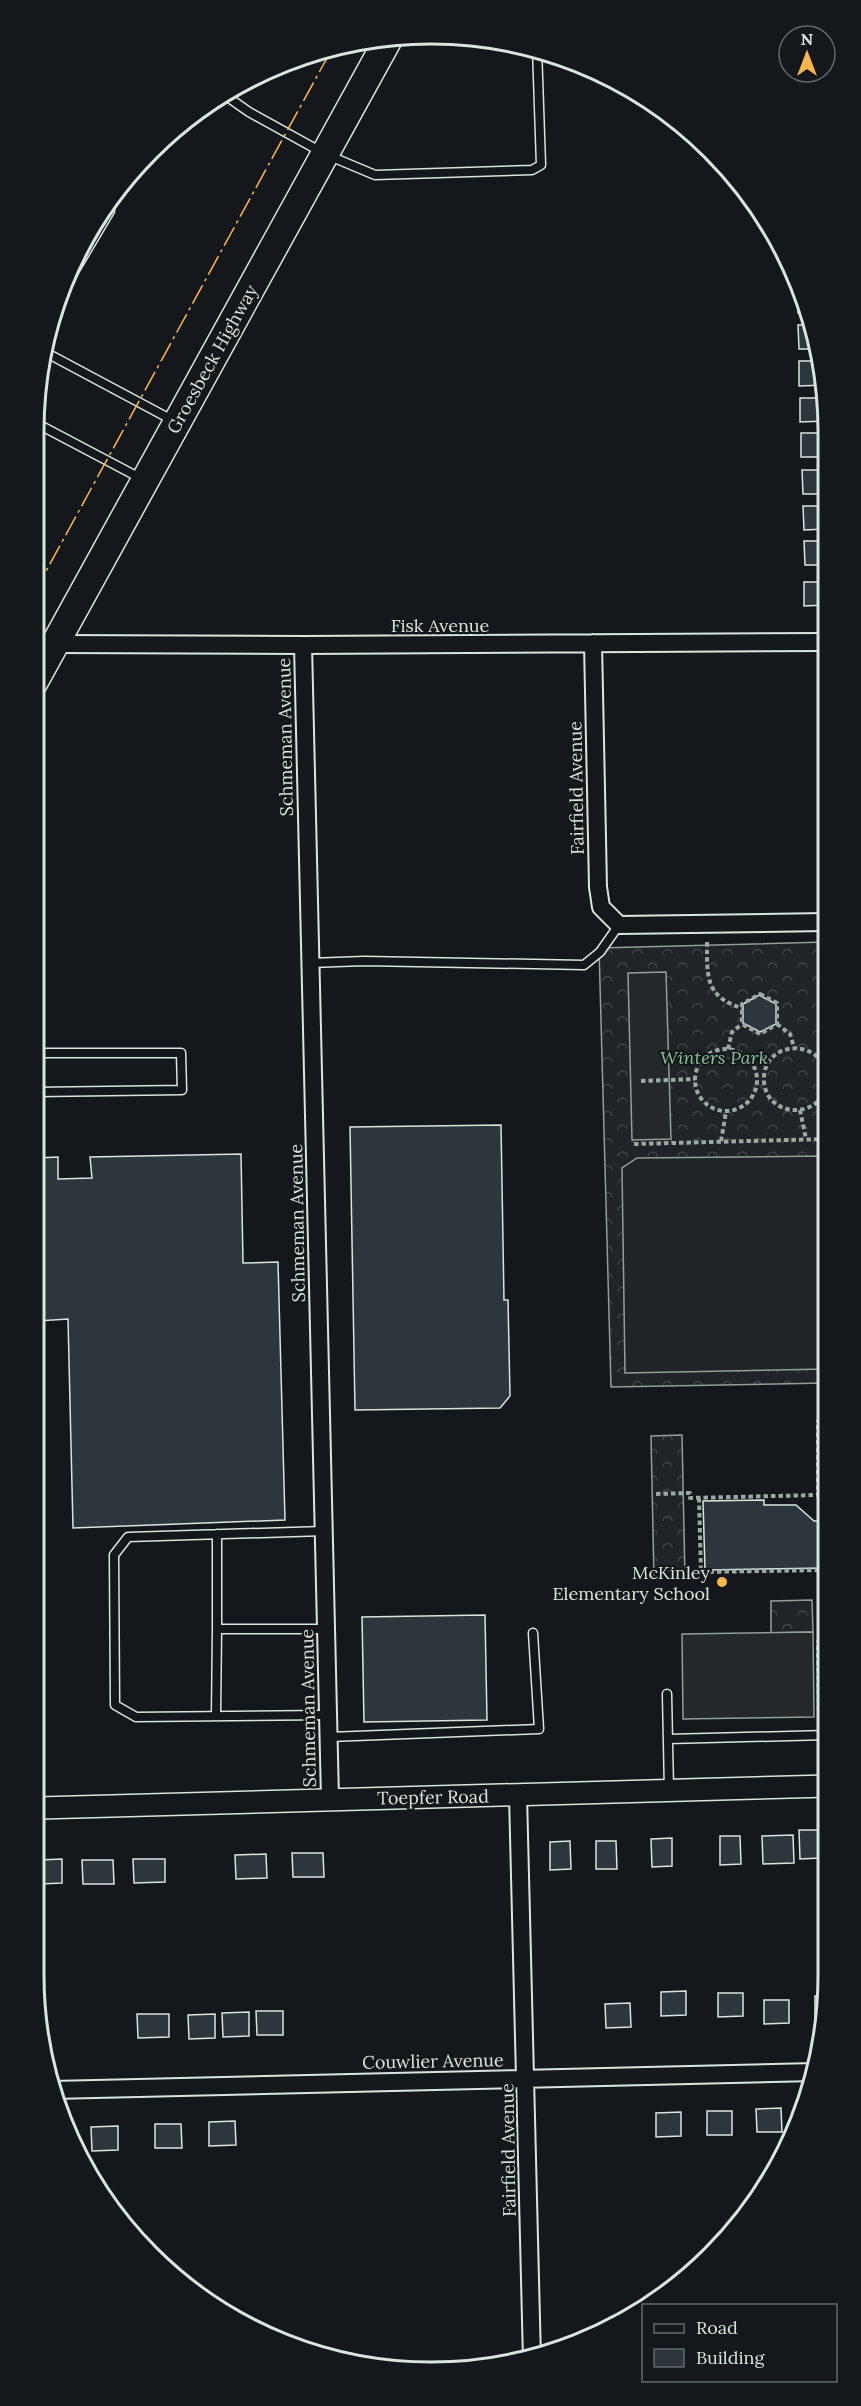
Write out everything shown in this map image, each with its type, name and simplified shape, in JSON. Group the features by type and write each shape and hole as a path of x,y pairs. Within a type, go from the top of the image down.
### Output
{"main road":[{"name":"Groesbeck Highway","path":"44,664 384,46"}],"street":[{"name":"Fisk Avenue","path":"55,644 818,642"},
{"name":"Fairfield Avenue","path":"593,643 597,886 601,907 619,925"},
{"name":"Schmeman Avenue","path":"303,645 330,1799"},
{"path":"619,925 818,922"},
{"name":"Toepfer Road","path":"44,1808 818,1786"},
{"name":"Fairfield Avenue","path":"518,1795 532,2349"},
{"name":"Couwlier Avenue","path":"61,2090 805,2072"}],"lane":[{"path":"231,99 249,112 325,154 375,176 532,170 541,165 537,59"},
{"path":"51,355 177,422"},
{"path":"44,427 145,481"},
{"path":"310,963 364,961 584,965 600,952 619,925"},
{"path":"44,1053 181,1053 182,1090 44,1092"},
{"path":"324,1531 128,1537 114,1555 115,1705 136,1717 328,1715"},
{"path":"216,1716 217,1534"},
{"path":"217,1629 326,1629"},
{"path":"329,1737 539,1729 533,1633"},
{"path":"668,1694 669,1791"},
{"path":"668,1739 818,1735"}],"path":[{"path":"706,942 706,969 710,985 721,999 742,1008"},
{"path":"742,1024 742,1004 760,994 777,1003 777,1024"},
{"path":"742,1024 760,1034 777,1024 783,1026 790,1034 794,1047"},
{"path":"729,1049 732,1032 742,1024"},
{"path":"818,1058 806,1049 794,1047 777,1054 769,1061 764,1080 771,1099 778,1106 787,1110 808,1109 818,1103"},
{"path":"729,1049 744,1054 756,1070 757,1080 756,1090 745,1106 726,1112 706,1105 699,1096 695,1079 698,1065 705,1057 714,1051 729,1049"},
{"path":"641,1081 695,1079"},
{"path":"757,1080 764,1080"},
{"path":"800,1110 806,1139"},
{"path":"721,1141 726,1112"},
{"path":"634,1144 818,1138"},
{"path":"656,1494 690,1493 690,1498 818,1496 818,1421"},
{"path":"699,1498 701,1572 818,1570"}],"green space":[{"name":"Winters Park","path":"818,942 818,1383 611,1387 599,948"},
{"path":"818,1156 818,1369 625,1373 622,1168 637,1158"},
{"path":"682,1435 685,1578 654,1580 651,1436"},
{"path":"812,1600 813,1632 771,1633 771,1601"}],"shaded area":[{"path":"666,972 671,1139 632,1140 628,973"},
{"path":"813,1632 814,1717 683,1719 682,1634"}],"building":[{"path":"798,325 803,325 809,349 799,349"},
{"path":"799,361 811,361 815,385 799,386"},
{"path":"800,398 816,398 818,421 800,422"},
{"path":"801,433 818,433 818,457 801,457"},
{"path":"802,470 818,470 818,494 803,494"},
{"path":"803,506 818,506 818,529 804,530"},
{"path":"804,541 818,541 818,565 805,565"},
{"path":"804,582 818,582 818,605 804,606"},
{"path":"759,995 776,1004 776,1024 760,1032 743,1023 743,1004"},
{"path":"501,1125 504,1300 508,1300 510,1396 500,1408 355,1410 350,1127"},
{"path":"241,1154 243,1263 278,1262 285,1520 73,1528 68,1319 44,1321 44,1158 58,1157 58,1179 92,1178 90,1157"},
{"path":"764,1500 764,1505 796,1505 814,1521 818,1521 818,1568 705,1570 703,1501"},
{"path":"485,1615 487,1720 364,1722 362,1617"},
{"path":"799,1830 818,1830 818,1858 800,1859"},
{"path":"793,1835 794,1863 763,1864 762,1836"},
{"path":"720,1836 740,1836 741,1864 720,1865"},
{"path":"672,1838 672,1866 652,1867 651,1839"},
{"path":"570,1841 571,1869 550,1870 550,1842"},
{"path":"596,1841 616,1841 617,1869 596,1869"},
{"path":"292,1853 323,1853 324,1877 293,1877"},
{"path":"266,1854 267,1878 236,1879 235,1855"},
{"path":"62,1859 62,1883 44,1884 44,1860"},
{"path":"133,1859 165,1859 165,1882 134,1883"},
{"path":"82,1860 113,1860 114,1884 83,1884"},
{"path":"686,1991 686,2015 661,2016 661,1992"},
{"path":"718,1993 743,1993 743,2016 718,2017"},
{"path":"815,1996 817,1996 817,2001 815,2018"},
{"path":"764,2000 789,2000 789,2023 764,2024"},
{"path":"630,2003 631,2027 606,2028 605,2004"},
{"path":"256,2011 283,2011 283,2035 257,2035"},
{"path":"249,2012 249,2036 223,2037 222,2013"},
{"path":"137,2014 169,2014 169,2037 138,2038"},
{"path":"215,2014 215,2038 189,2039 188,2015"},
{"path":"781,2108 782,2132 757,2132 756,2109"},
{"path":"707,2111 732,2111 732,2135 707,2135"},
{"path":"681,2112 681,2136 656,2137 656,2113"},
{"path":"235,2121 236,2145 209,2146 209,2122"},
{"path":"155,2124 181,2124 182,2148 155,2148"},
{"path":"118,2126 118,2150 92,2151 91,2127"}],"power":[{"path":"44,575 327,58"}],"place":[{"name":"McKinley Elementary School","path":"722,1582"}]}
